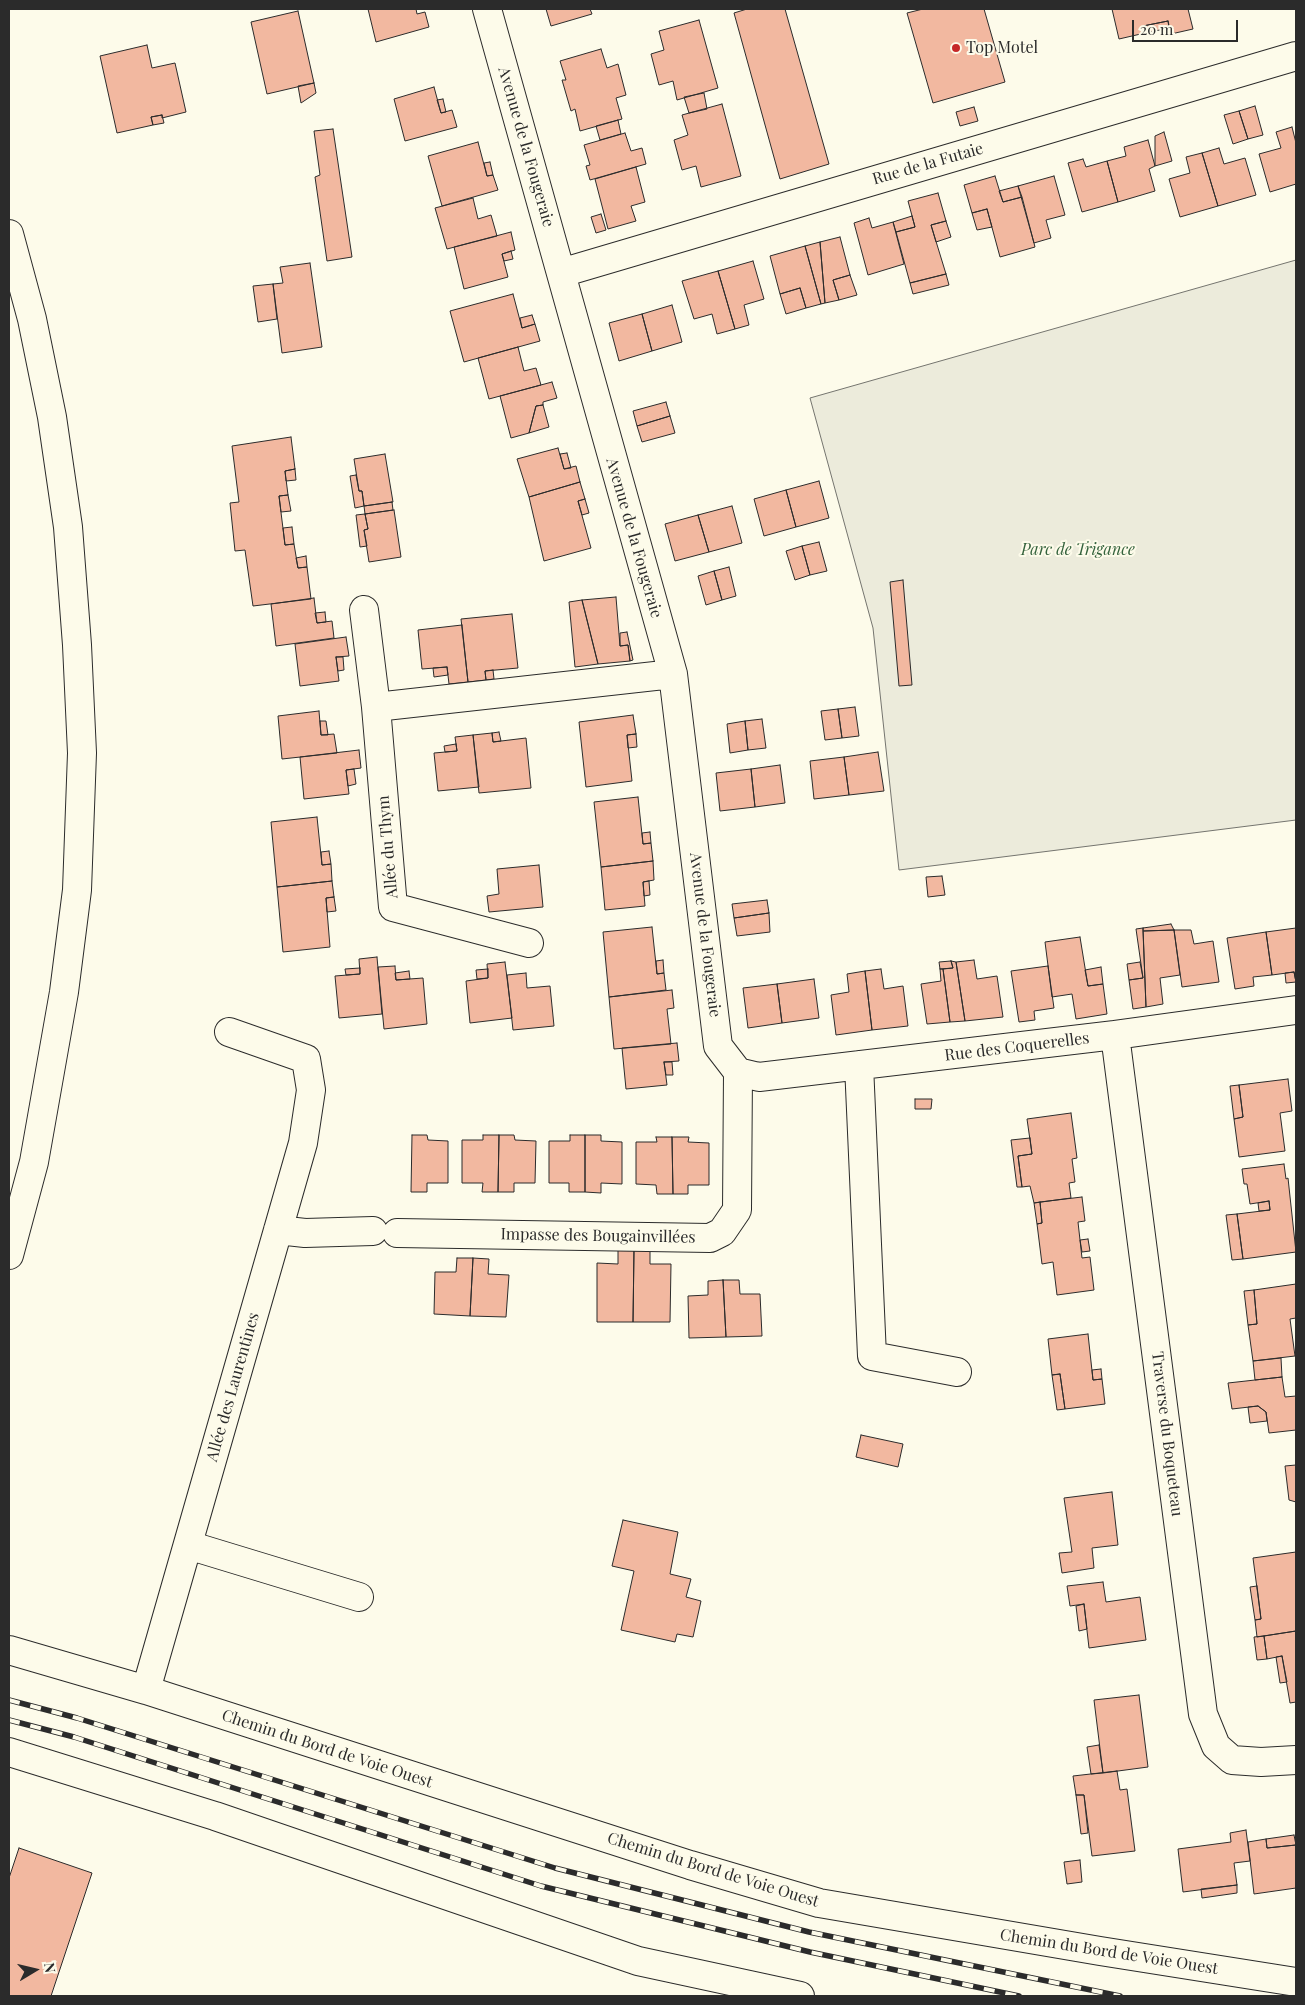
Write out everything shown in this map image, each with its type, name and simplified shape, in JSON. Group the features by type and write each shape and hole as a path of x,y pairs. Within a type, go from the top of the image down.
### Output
{"street":[{"name":"Avenue de la Fougeraie","path":"487,9 672,674 718,1046 738,1072"},
{"name":"Rue de la Futaie","path":"561,273 1296,56"},
{"path":"9,234 32,319 52,417 67,518 77,645 82,753 77,890 64,992 34,1162 9,1255"},
{"name":"Allée du Thym","path":"364,610 376,707 392,907 529,943"},
{"path":"376,707 672,674"},
{"name":"Rue des Coquerelles","path":"738,1072 759,1077 1115,1035 1296,1010"},
{"name":"Allée des Laurentines","path":"146,1690 303,1143 311,1090 306,1059 229,1032"},
{"name":"Traverse du Boqueteau","path":"1115,1035 1204,1714 1216,1746 1232,1760 1260,1762 1296,1760"},
{"path":"860,1065 872,1356 957,1372"},
{"name":"Impasse des Bougainvillées","path":"278,1230 305,1234 385,1232 710,1238 722,1232 737,1210 738,1072"},
{"path":"188,1545 359,1597"},
{"name":"Chemin du Bord de Voie Ouest","path":"9,1650 146,1690 690,1865 819,1903 1296,1982"},
{"path":"9,1752 215,1816 638,1961 800,1996"}],"green space":[{"name":"Parc de Trigance","path":"1296,260 1296,820 899,870 873,628 810,398"}],"building":[{"path":"368,9 416,9 417,14 425,12 429,27 376,42"},
{"path":"546,9 590,9 592,14 551,26"},
{"path":"747,9 785,9 829,164 780,179 734,13"},
{"name":"Top Motel","path":"923,9 984,9 1005,82 933,103 907,13"},
{"path":"1112,9 1188,9 1193,29 1171,34 1168,21 1143,26 1145,33 1119,39"},
{"path":"298,11 314,83 267,94 251,22"},
{"path":"699,20 718,88 677,100 673,81 659,85 651,54 664,50 659,31"},
{"path":"1168,21 1169,28 1145,33 1143,26"},
{"path":"147,45 152,68 175,63 186,112 162,118 162,115 151,117 153,125 117,133 100,56"},
{"path":"601,49 607,68 618,64 626,95 616,98 622,119 580,131 575,109 571,111 562,80 566,80 560,61"},
{"path":"314,83 316,93 301,103 298,86"},
{"path":"434,87 441,113 452,110 457,127 405,141 394,99"},
{"path":"704,93 707,109 689,113 684,97"},
{"path":"443,99 446,112 441,113 437,100"},
{"path":"722,104 741,176 701,187 696,166 682,170 674,140 688,135 682,115"},
{"path":"1255,106 1263,135 1248,139 1239,111"},
{"path":"974,107 978,121 960,126 956,112"},
{"path":"1239,111 1248,139 1233,144 1224,115"},
{"path":"162,115 164,123 153,125 151,117"},
{"path":"618,120 621,134 600,140 596,126"},
{"path":"1292,127 1296,143 1296,184 1270,192 1259,154 1281,148 1276,132"},
{"path":"333,129 352,257 327,261 315,177 320,175 314,131"},
{"path":"1164,132 1172,161 1155,166 1155,136"},
{"path":"625,133 631,151 642,148 646,164 590,180 586,166 590,165 584,145"},
{"path":"1148,140 1155,166 1149,169 1155,191 1118,202 1107,161 1126,156 1124,147"},
{"path":"478,142 487,176 493,175 498,190 442,206 428,156"},
{"path":"1219,148 1224,164 1245,158 1256,195 1218,206 1202,153"},
{"path":"1202,153 1218,206 1180,217 1169,179 1190,173 1186,157"},
{"path":"1083,159 1086,167 1107,161 1118,202 1082,212 1068,163"},
{"path":"490,162 493,175 487,176 484,163"},
{"path":"636,167 645,202 631,206 636,221 608,229 595,179"},
{"path":"995,176 1003,202 1022,197 1035,247 1000,257 987,209 972,213 964,185"},
{"path":"1054,176 1065,215 1046,220 1051,238 1034,243 1018,186"},
{"path":"1018,186 1022,197 1003,202 999,191"},
{"path":"938,193 946,221 931,225 946,274 910,283 896,232 915,227 908,201"},
{"path":"473,198 478,219 491,215 497,236 447,249 435,208"},
{"path":"987,209 992,227 977,230 972,213"},
{"path":"601,214 606,230 596,233 591,217"},
{"path":"912,216 915,227 896,232 893,222"},
{"path":"869,218 872,228 893,222 904,264 868,275 854,223"},
{"path":"946,221 951,237 936,242 931,225"},
{"path":"511,232 515,250 502,254 508,277 464,289 454,247"},
{"path":"840,237 850,275 833,280 839,300 825,303 820,242"},
{"path":"820,242 825,303 821,304 805,246"},
{"path":"805,246 821,304 806,308 800,288 780,294 770,256"},
{"path":"511,251 513,259 504,261 502,254"},
{"path":"753,261 764,299 744,305 749,325 735,329 718,271"},
{"path":"310,263 322,347 282,353 273,284 283,283 280,267"},
{"path":"718,271 735,329 717,334 712,314 694,319 682,281"},
{"path":"946,274 949,285 913,294 910,283"},
{"path":"850,275 857,295 839,300 833,280"},
{"path":"273,284 277,319 258,322 253,286"},
{"path":"800,288 806,308 786,314 780,294"},
{"path":"513,294 522,328 535,324 540,341 464,362 450,311"},
{"path":"672,305 682,342 652,351 642,314"},
{"path":"642,314 652,351 619,361 609,323"},
{"path":"532,315 535,324 522,328 520,318"},
{"path":"518,347 524,371 536,368 541,385 489,399 478,358"},
{"path":"552,382 557,398 543,402 543,405 536,406 529,433 511,438 500,396"},
{"path":"666,402 670,416 637,426 633,411"},
{"path":"543,405 549,427 529,433 536,406"},
{"path":"670,416 675,433 642,442 637,426"},
{"path":"291,437 295,469 285,471 288,495 279,496 285,545 294,544 298,568 307,567 311,599 253,606 245,550 235,551 230,503 239,502 232,446"},
{"path":"558,448 564,469 576,466 580,482 529,497 517,459"},
{"path":"567,453 571,468 564,469 560,454"},
{"path":"385,454 393,502 364,506 362,491 359,491 354,459"},
{"path":"295,469 296,480 286,481 285,471"},
{"path":"356,475 359,491 362,491 364,506 355,508 350,476"},
{"path":"819,481 829,518 796,527 786,490"},
{"path":"580,482 585,499 578,501 591,548 544,561 529,497"},
{"path":"786,490 796,527 764,536 754,499"},
{"path":"288,495 291,511 281,512 279,496"},
{"path":"585,499 589,513 582,515 578,501"},
{"path":"392,502 393,510 365,514 364,506"},
{"path":"732,506 742,543 709,552 698,515"},
{"path":"394,510 401,557 369,562 364,530 368,529 365,514"},
{"path":"365,514 368,529 364,530 367,546 360,547 356,515"},
{"path":"698,515 709,552 675,561 665,524"},
{"path":"292,527 294,544 285,545 283,528"},
{"path":"819,542 827,571 810,575 802,546"},
{"path":"802,546 810,575 795,580 786,551"},
{"path":"306,556 307,567 298,568 296,558"},
{"path":"729,567 736,596 722,600 714,571"},
{"path":"714,571 722,600 706,605 698,576"},
{"path":"903,580 912,685 899,686 890,582"},
{"path":"616,597 620,646 628,645 630,661 598,664 582,600"},
{"path":"314,598 317,623 332,621 334,638 276,646 271,604"},
{"path":"582,600 598,664 575,667 569,602"},
{"path":"325,612 326,622 317,623 315,613"},
{"path":"512,614 518,668 485,671 486,680 468,682 461,619"},
{"path":"462,625 468,682 449,684 447,667 422,669 418,630"},
{"path":"627,632 633,660 630,661 628,645 620,646 620,633"},
{"path":"346,637 349,656 336,657 339,681 300,686 295,644"},
{"path":"336,657 343,657 344,670 338,671"},
{"path":"447,667 448,675 434,677 433,668"},
{"path":"493,670 494,679 486,680 485,671"},
{"path":"855,707 859,736 842,738 838,709"},
{"path":"838,709 842,738 825,740 821,711"},
{"path":"319,711 321,735 334,734 337,753 282,759 278,716"},
{"path":"633,715 636,734 627,735 632,781 586,787 579,722"},
{"path":"762,719 766,748 748,750 745,721"},
{"path":"320,721 326,721 328,735 321,735"},
{"path":"745,721 748,750 730,753 727,724"},
{"path":"499,732 501,741 493,742 492,733"},
{"path":"492,733 493,742 526,738 531,788 479,793 473,735"},
{"path":"636,734 637,747 628,748 627,735"},
{"path":"473,735 479,787 438,791 434,753 457,751 455,737"},
{"path":"456,744 457,751 445,752 444,746"},
{"path":"359,750 361,768 346,770 349,794 304,799 300,757"},
{"path":"878,752 884,791 849,795 844,757"},
{"path":"844,757 849,795 814,799 810,761"},
{"path":"780,765 785,803 755,807 751,769"},
{"path":"354,769 356,784 348,786 346,770"},
{"path":"751,769 755,807 720,811 716,773"},
{"path":"638,797 643,844 651,843 653,861 601,867 594,802"},
{"path":"317,817 322,865 331,864 332,881 277,887 271,822"},
{"path":"650,832 651,843 643,844 642,833"},
{"path":"329,851 331,864 322,865 321,852"},
{"path":"653,861 654,880 643,882 645,906 605,910 601,867"},
{"path":"539,865 543,907 489,912 487,896 499,894 497,869"},
{"path":"942,876 945,895 928,897 926,877"},
{"path":"332,881 334,897 326,898 330,947 283,952 277,887"},
{"path":"649,881 650,895 644,896 643,882"},
{"path":"334,897 336,911 327,912 326,898"},
{"path":"767,900 769,913 734,918 732,904"},
{"path":"769,913 770,932 737,936 734,918"},
{"path":"1171,924 1174,930 1143,931 1143,928"},
{"path":"652,927 657,974 664,973 666,990 609,997 603,932"},
{"path":"1143,928 1146,1007 1133,1009 1129,980 1143,978 1136,929"},
{"path":"1296,928 1296,982 1294,972 1272,975 1266,932"},
{"path":"1174,930 1180,975 1160,978 1163,1004 1146,1007 1143,931"},
{"path":"1174,930 1191,930 1194,944 1213,941 1219,982 1182,987"},
{"path":"1266,932 1272,975 1253,977 1254,986 1235,989 1227,938"},
{"path":"1080,937 1088,986 1103,984 1107,1014 1076,1019 1072,994 1052,997 1045,942"},
{"path":"377,957 382,1014 339,1018 335,976 360,974 359,959"},
{"path":"663,960 664,973 657,974 656,961"},
{"path":"974,960 977,979 997,976 1003,1017 965,1021 956,962"},
{"path":"951,961 956,962 965,1021 950,1022 943,969 953,968"},
{"path":"951,961 953,968 940,969 939,962"},
{"path":"505,962 512,1018 470,1023 466,981 488,978 487,964"},
{"path":"1140,962 1143,978 1129,980 1127,964"},
{"path":"395,966 396,980 423,978 427,1024 384,1029 378,967"},
{"path":"1048,966 1054,1008 1034,1011 1035,1020 1019,1022 1011,971"},
{"path":"1101,967 1103,984 1088,986 1085,970"},
{"path":"360,968 360,974 346,975 345,969"},
{"path":"488,969 488,978 477,979 476,970"},
{"path":"881,969 884,989 903,986 908,1026 872,1030 865,971"},
{"path":"940,969 943,969 950,1022 927,1024 921,984 941,981"},
{"path":"409,971 410,979 396,980 395,973"},
{"path":"865,971 872,1030 836,1035 831,995 849,992 847,974"},
{"path":"1294,972 1296,982 1286,983 1285,973"},
{"path":"526,973 527,988 550,986 554,1026 513,1030 507,975"},
{"path":"814,979 819,1018 782,1023 777,984"},
{"path":"777,984 782,1023 748,1028 743,988"},
{"path":"672,990 674,1008 667,1009 671,1044 614,1049 609,997"},
{"path":"677,1043 679,1061 664,1062 667,1085 626,1089 622,1048"},
{"path":"664,1062 672,1062 673,1075 666,1075"},
{"path":"1288,1079 1292,1111 1280,1113 1285,1151 1239,1157 1234,1119 1243,1117 1239,1085"},
{"path":"1239,1085 1243,1117 1234,1119 1230,1086"},
{"path":"915,1099 932,1099 931,1109 915,1109"},
{"path":"1071,1113 1077,1158 1072,1159 1075,1182 1069,1183 1071,1198 1034,1203 1030,1186 1022,1187 1018,1156 1032,1154 1027,1119"},
{"path":"412,1135 427,1135 428,1140 448,1141 448,1183 427,1183 427,1192 411,1192"},
{"path":"483,1135 499,1135 498,1192 482,1192 483,1183 462,1183 462,1140 483,1140"},
{"path":"499,1135 514,1135 515,1140 536,1141 535,1183 514,1183 514,1192 498,1192"},
{"path":"570,1135 585,1135 585,1192 569,1192 569,1183 549,1183 549,1141 570,1141"},
{"path":"585,1135 601,1135 601,1141 622,1142 622,1184 601,1183 601,1193 585,1192"},
{"path":"656,1137 672,1137 673,1194 657,1194 656,1185 636,1184 636,1142 657,1142"},
{"path":"672,1137 689,1137 688,1142 709,1143 709,1185 688,1185 688,1194 673,1194"},
{"path":"1030,1138 1032,1154 1018,1156 1022,1187 1017,1187 1011,1140"},
{"path":"1284,1164 1286,1179 1288,1178 1296,1252 1243,1259 1237,1214 1270,1210 1269,1201 1250,1204 1247,1184 1244,1184 1242,1169"},
{"path":"1082,1197 1085,1221 1078,1222 1082,1258 1090,1257 1094,1290 1057,1295 1053,1262 1042,1264 1037,1224 1042,1223 1040,1202"},
{"path":"1269,1201 1270,1210 1259,1211 1258,1203"},
{"path":"1040,1202 1042,1223 1037,1224 1034,1203"},
{"path":"1237,1214 1243,1259 1232,1260 1226,1215"},
{"path":"1088,1239 1090,1251 1082,1252 1080,1240"},
{"path":"618,1249 634,1249 633,1322 597,1322 597,1263 618,1264"},
{"path":"634,1249 650,1249 650,1264 671,1264 670,1322 633,1322"},
{"path":"457,1258 473,1258 470,1316 434,1314 435,1272 456,1272"},
{"path":"473,1258 489,1259 488,1274 509,1275 506,1317 470,1316"},
{"path":"723,1280 739,1280 740,1294 760,1294 762,1336 726,1337"},
{"path":"723,1280 726,1337 689,1338 688,1296 708,1295 708,1281"},
{"path":"1296,1284 1296,1318 1290,1319 1295,1356 1253,1361 1248,1325 1257,1324 1254,1290"},
{"path":"1254,1290 1257,1324 1248,1325 1244,1291"},
{"path":"1088,1334 1093,1380 1102,1379 1105,1404 1065,1409 1060,1374 1052,1375 1048,1339"},
{"path":"1281,1358 1282,1377 1255,1380 1253,1361"},
{"path":"1101,1369 1102,1379 1093,1380 1092,1370"},
{"path":"1060,1374 1065,1409 1057,1410 1052,1375"},
{"path":"1282,1377 1285,1397 1296,1396 1296,1430 1269,1433 1266,1412 1258,1406 1232,1409 1228,1383"},
{"path":"1258,1406 1266,1412 1267,1421 1250,1423 1248,1407"},
{"path":"861,1435 903,1444 898,1467 856,1457"},
{"path":"1296,1465 1296,1502 1289,1500 1285,1466"},
{"path":"1112,1492 1118,1545 1092,1548 1094,1568 1062,1573 1059,1553 1072,1552 1064,1498"},
{"path":"623,1520 678,1532 670,1574 691,1579 686,1597 701,1601 693,1637 677,1634 675,1642 621,1630 634,1571 612,1566"},
{"path":"1296,1552 1296,1631 1257,1637 1255,1620 1261,1619 1253,1558"},
{"path":"1103,1582 1106,1602 1140,1597 1146,1640 1089,1648 1084,1604 1070,1606 1067,1586"},
{"path":"1257,1586 1261,1619 1255,1620 1250,1587"},
{"path":"1084,1604 1087,1629 1079,1631 1076,1606"},
{"path":"1296,1631 1296,1702 1290,1703 1282,1656 1267,1659 1264,1636"},
{"path":"1264,1636 1267,1659 1257,1660 1254,1637"},
{"path":"1282,1656 1287,1682 1280,1683 1276,1657"},
{"path":"1139,1695 1148,1767 1103,1773 1094,1700"},
{"path":"1099,1745 1103,1773 1091,1774 1087,1747"},
{"path":"1117,1771 1120,1790 1127,1789 1135,1851 1092,1856 1084,1795 1076,1795 1073,1776"},
{"path":"1076,1795 1084,1795 1088,1833 1081,1834"},
{"path":"1246,1830 1250,1861 1234,1863 1237,1885 1183,1892 1178,1849 1231,1842 1230,1833"},
{"path":"1294,1835 1296,1845 1267,1848 1266,1839"},
{"path":"1266,1839 1267,1848 1296,1845 1296,1888 1254,1894 1248,1842"},
{"path":"19,1848 92,1873 51,1996 9,1996 9,1878"},
{"path":"1080,1860 1082,1882 1067,1884 1064,1862"},
{"path":"1237,1885 1237,1893 1202,1898 1201,1889"}],"railway":[{"path":"9,1700 77,1718 555,1868 809,1932 1120,1996"},
{"path":"9,1720 74,1737 541,1886 810,1952 1019,1996"}],"place":[{"name":"Top Motel","path":"956,48"}]}
